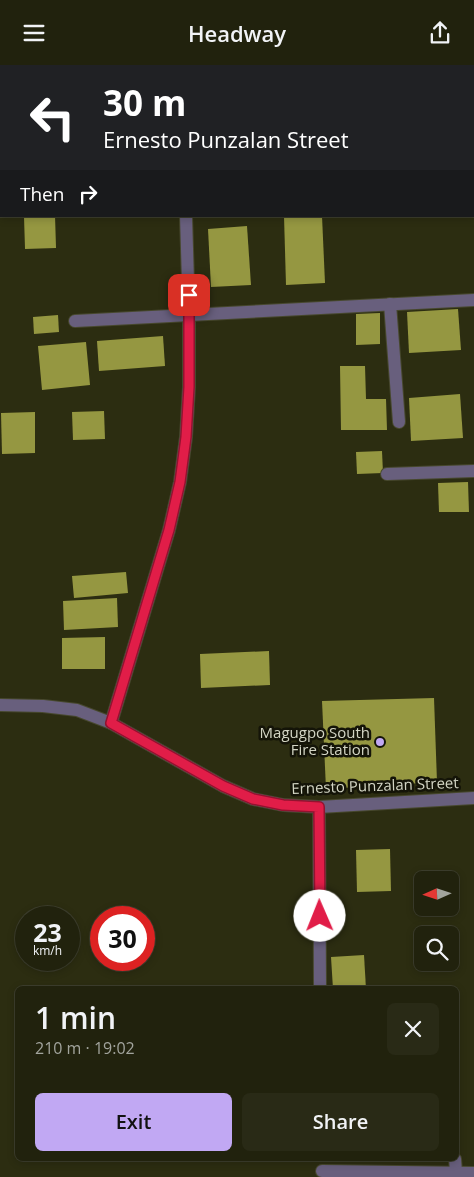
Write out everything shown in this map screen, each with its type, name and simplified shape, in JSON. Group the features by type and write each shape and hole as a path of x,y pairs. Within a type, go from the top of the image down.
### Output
{"street":[{"path":"111,723 169,530 180,482 188,417 189,387 186,217"},
{"path":"75,321 474,300"},
{"path":"390,304 399,422"},
{"path":"387,474 474,471"},
{"name":"Ernesto Punzalan Street","path":"0,705 44,706 77,710 111,723 223,786 253,799 283,805 319,807 474,799"},
{"path":"319,807 320,986"},
{"path":"454,1161 456,1172"},
{"path":"322,1169 474,1173"}],"building":[{"path":"24,217 55,217 56,248 25,249"},
{"path":"284,217 322,217 325,283 286,285"},
{"path":"247,226 251,285 211,287 208,229"},
{"path":"458,309 461,350 409,353 407,312"},
{"path":"380,313 380,344 356,345 356,314"},
{"path":"58,315 59,332 34,334 33,317"},
{"path":"163,336 165,366 99,371 97,341"},
{"path":"86,342 90,385 42,390 38,346"},
{"path":"340,366 365,366 366,399 386,399 387,430 341,430"},
{"path":"460,394 463,438 411,441 409,398"},
{"path":"104,411 105,439 73,440 72,412"},
{"path":"35,412 35,453 2,454 1,413"},
{"path":"382,451 383,473 357,474 356,452"},
{"path":"468,482 469,512 439,512 438,483"},
{"path":"126,572 128,593 74,598 72,576"},
{"path":"117,598 118,627 64,630 63,601"},
{"path":"105,637 105,669 62,669 62,638"},
{"path":"269,651 270,685 201,688 200,654"},
{"name":"Magugpo South Fire Station","path":"434,698 437,782 326,789 322,701"},
{"path":"390,849 391,891 357,892 356,850"},
{"path":"364,955 366,986 333,986 331,957"}],"place":[{"name":"Magugpo South Fire Station","path":"380,742"}],"route":[{"path":"189,295 189,387 186,437 180,482 169,530 111,723 223,786 253,799 283,805 319,807 320,916"}]}
